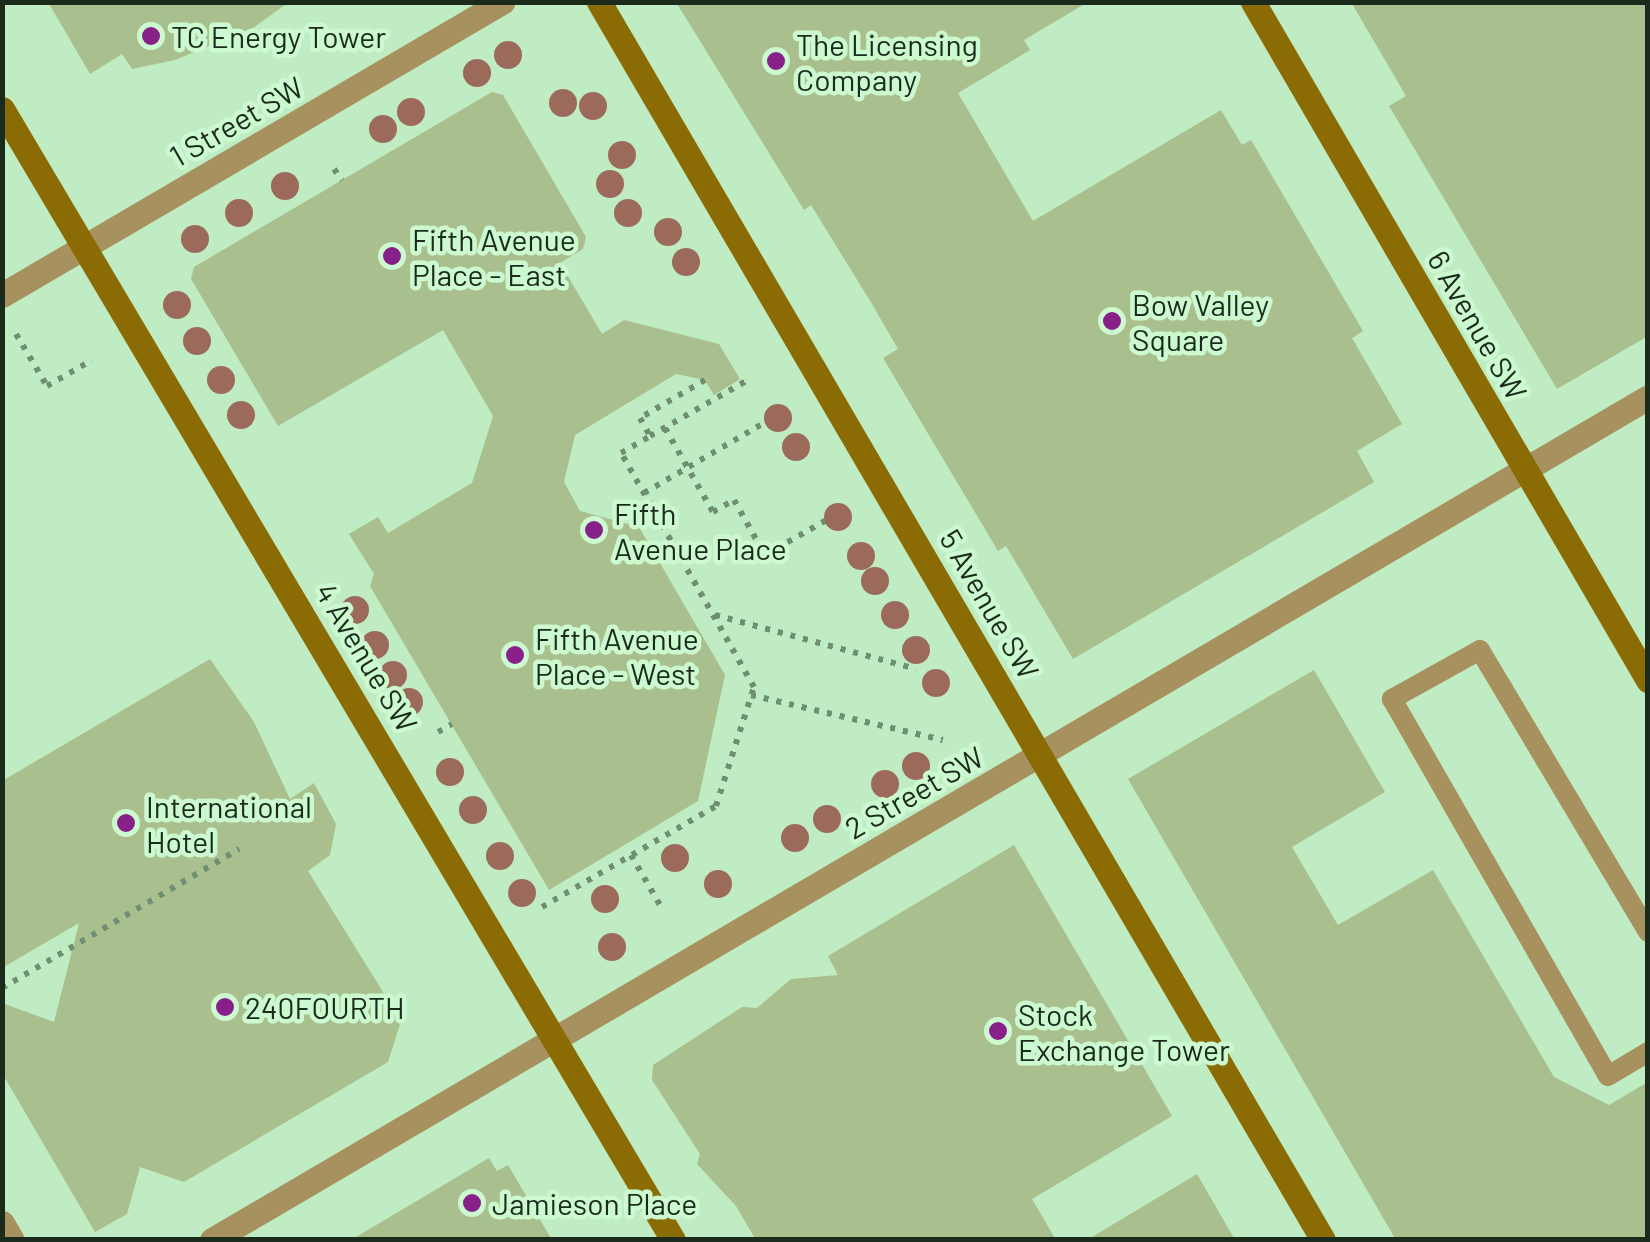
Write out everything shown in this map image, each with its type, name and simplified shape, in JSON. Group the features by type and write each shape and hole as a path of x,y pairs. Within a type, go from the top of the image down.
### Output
{"main road":[{"name":"5 Avenue SW","path":"599,2 1323,1240"},
{"name":"6 Avenue SW","path":"1252,2 1648,680"},
{"name":"4 Avenue SW","path":"2,109 673,1240"}],"street":[{"name":"1 Street SW","path":"2,295 502,2"},
{"name":"2 Street SW","path":"212,1240 1648,397"},
{"path":"2,1223 12,1240"}],"lane":[{"path":"1648,932 1480,650 1392,699 1608,1076 1648,1052"}],"path":[{"path":"334,168 342,180"},
{"path":"16,334 47,386 92,360"},
{"path":"650,436 640,418 704,380"},
{"path":"542,907 716,806 754,687 621,452 746,382"},
{"path":"644,494 769,420"},
{"path":"664,428 714,512 734,500 765,555 828,519"},
{"path":"712,615 916,669"},
{"path":"750,696 944,740"},
{"path":"438,732 452,724"},
{"path":"2,988 239,849"},
{"path":"631,856 660,905"}],"building":[{"name":"TC Energy Tower","path":"48,2 289,2 253,28 175,60 132,69 122,54 90,74"},
{"path":"676,2 1088,2 1024,40 1030,50 958,93 1033,221 1221,110 1242,145 1251,140 1363,331 1352,338 1402,424 1357,451 1374,482 1073,659 1006,546 998,551 883,358 898,349 872,304 811,205 804,210"},
{"path":"1351,2 1648,2 1648,336 1557,389 1389,106 1406,96"},
{"path":"492,92 503,95 586,237 583,249 560,263 602,334 624,320 719,344 740,379 714,395 705,380 676,374 575,435 564,482 580,511 639,527 725,675 698,801 549,890 370,586 374,574 349,534 378,517 388,533 472,483 493,416 443,330 278,426 191,279 194,267"},
{"name":"240FOURTH","path":"210,659 254,722 290,799 314,783 336,824 330,855 308,871 401,1021 388,1062 184,1182 140,1167 127,1214 95,1232 2,1073 2,1003 54,1022 79,923 2,968 2,781"},
{"path":"1314,670 1385,792 1292,847 1338,925 1433,870 1554,1077 1609,1105 1648,1082 1648,1240 1396,1240 1128,779"},
{"path":"1014,845 1172,1116 1032,1199 1056,1240 756,1240 736,1206 697,1164 700,1154 652,1080 653,1065 742,1007 757,1008 791,979 838,975 828,956"},
{"name":"Jamieson Place","path":"489,1158 497,1171 508,1165 552,1240 351,1240"},
{"path":"1197,1174 1235,1240 1087,1240"}],"place":[{"name":"TC Energy Tower","path":"151,36"},
{"name":"The Licensing Company","path":"776,61"},
{"name":"Fifth Avenue Place - East","path":"392,256"},
{"name":"Bow Valley Square","path":"1112,321"},
{"name":"Fifth Avenue Place","path":"594,530"},
{"name":"Fifth Avenue Place - West","path":"515,655"},
{"name":"International Hotel","path":"126,823"},
{"name":"240FOURTH","path":"225,1007"},
{"name":"Stock Exchange Tower","path":"998,1031"},
{"name":"Jamieson Place","path":"472,1203"}]}
